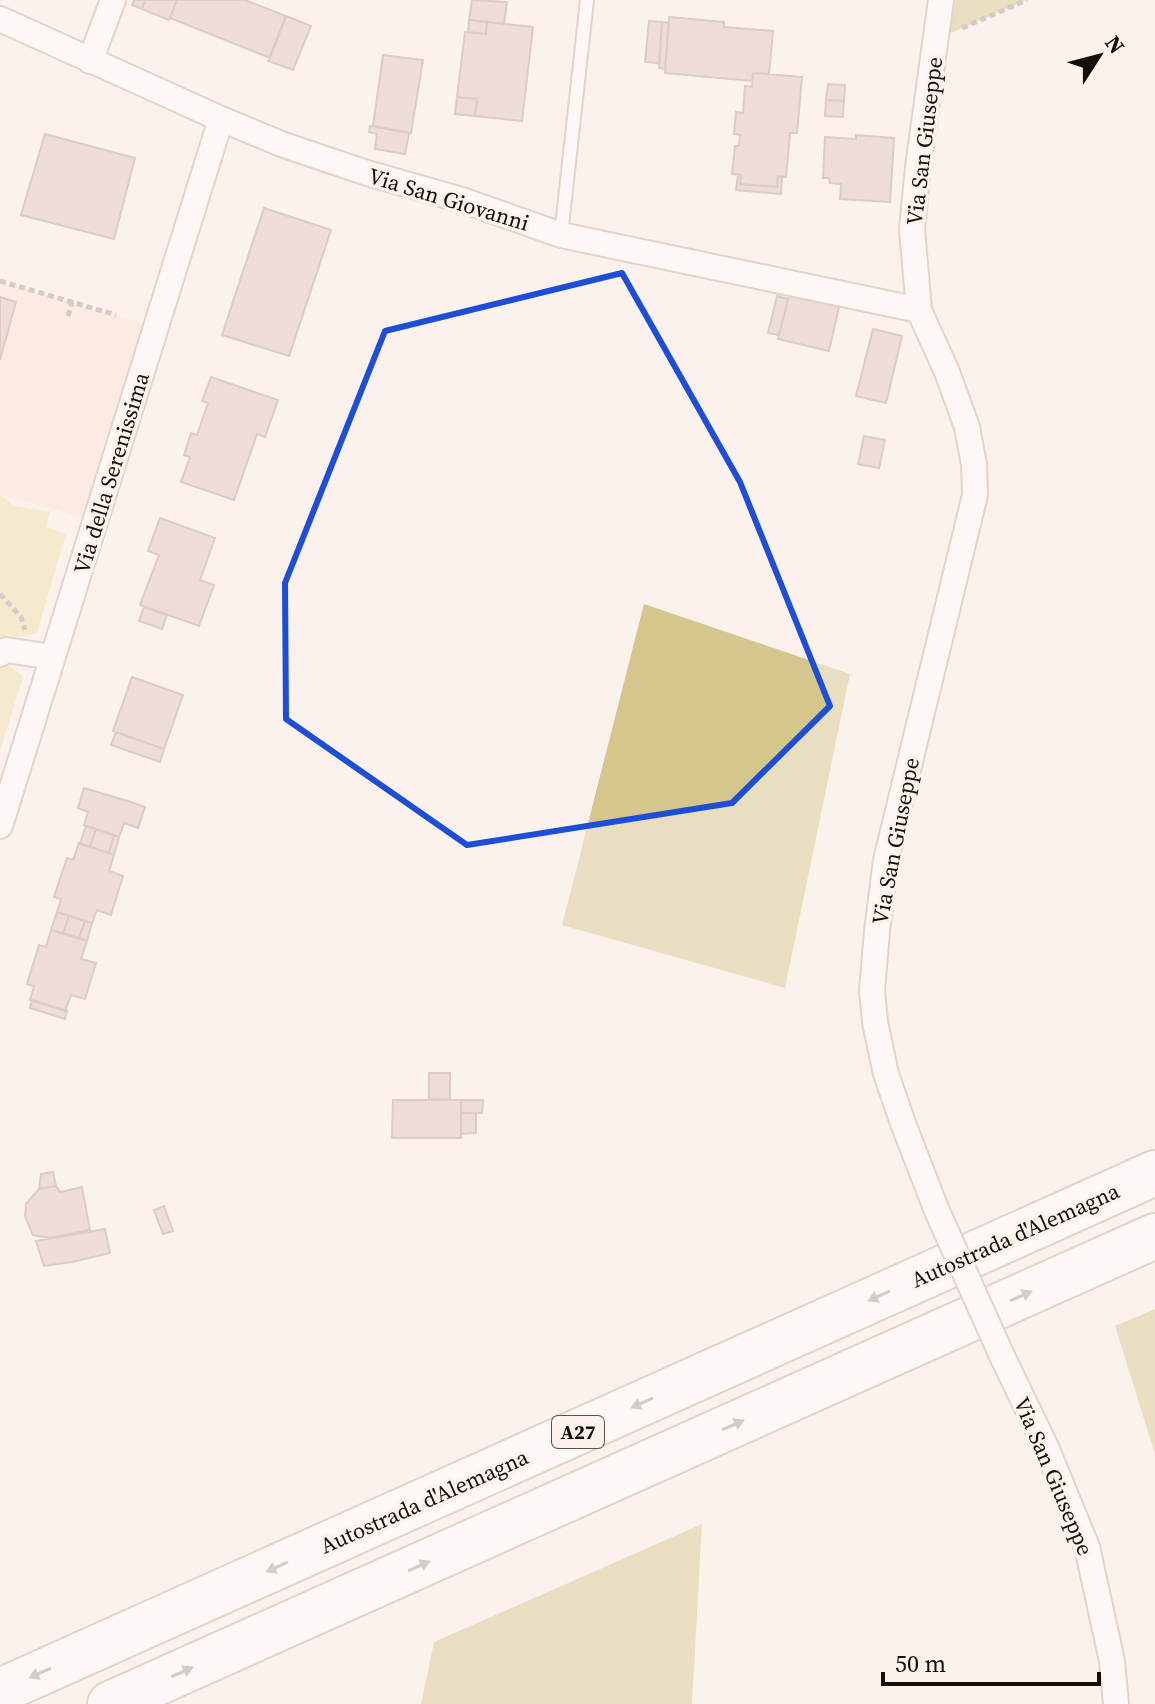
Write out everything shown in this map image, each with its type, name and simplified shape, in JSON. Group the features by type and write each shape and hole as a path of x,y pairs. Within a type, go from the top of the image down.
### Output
{"highway":[{"name":"Autostrada d'Alemagna","path":"0,1691 1155,1173"},
{"name":"A27","path":"110,1704 1155,1236"}],"street":[{"path":"90,61 113,0"},
{"name":"Via San Giuseppe","path":"941,0 912,229 919,310 967,427 974,465 975,495 886,860 872,990 875,1022 886,1074 937,1211 1046,1447 1087,1547 1112,1661 1116,1704"},
{"name":"Via San Giovanni","path":"0,19 221,119 367,173 462,200 561,235 919,310"},
{"name":"Via della Serenissima","path":"0,826 221,119"},
{"path":"0,654 6,650 53,657"}],"lane":[{"path":"561,235 587,0"}],"path":[{"path":"935,40 1027,0"},
{"path":"0,281 116,315"},
{"path":"68,316 72,302"},
{"path":"0,594 21,617 27,635"}],"highlighted area":[{"path":"622,273 740,482 830,706 732,803 467,845 286,719 285,583 385,331"}],"shaded area":[{"path":"941,0 1027,0 935,40"},
{"path":"0,281 156,327 95,521 0,494"},
{"path":"0,494 14,506 50,512 46,527 66,534 37,633 21,637 0,636"},
{"path":"644,604 850,674 785,988 562,925"},
{"path":"7,664 23,677 0,751 0,668"},
{"path":"1155,1309 1155,1454 1115,1326"},
{"path":"702,1524 692,1704 421,1704 434,1642"}],"building":[{"path":"134,0 145,0 142,9 132,5"},
{"path":"145,0 177,0 169,20 142,9"},
{"path":"177,0 245,0 286,16 270,58 170,18"},
{"path":"472,0 507,2 504,24 469,20"},
{"path":"286,16 311,26 293,70 268,61"},
{"path":"669,17 724,22 724,27 773,31 769,74 753,73 752,81 665,73"},
{"path":"469,20 487,22 486,34 468,32"},
{"path":"649,21 662,22 659,63 645,62"},
{"path":"487,22 533,27 522,121 475,116 477,99 457,97 465,32 486,34"},
{"path":"662,22 669,23 665,69 659,68"},
{"path":"383,55 423,60 411,133 373,126"},
{"path":"753,73 802,77 797,133 790,133 786,177 778,176 777,187 740,184 741,175 732,174 735,146 739,146 740,135 734,134 736,112 743,113 745,86 752,87"},
{"path":"828,84 845,85 844,101 826,100"},
{"path":"457,97 477,99 475,116 455,114"},
{"path":"826,100 844,101 843,117 825,116"},
{"path":"370,126 409,133 405,154 375,149 377,134 369,132"},
{"path":"45,134 135,158 114,239 21,215"},
{"path":"856,135 894,138 890,202 840,199 841,184 830,183 829,178 823,178 825,137 856,139"},
{"path":"738,174 741,175 740,184 777,187 778,176 782,177 781,194 736,190"},
{"path":"264,208 331,230 289,356 222,335"},
{"path":"789,295 839,307 829,351 778,339"},
{"path":"777,296 788,299 779,335 768,333"},
{"path":"0,297 16,302 0,360"},
{"path":"873,329 902,336 886,403 856,396"},
{"path":"211,377 278,400 265,437 257,434 234,500 181,482 190,457 184,455 191,433 197,435 208,403 202,401"},
{"path":"864,436 885,440 879,468 858,464"},
{"path":"160,518 215,538 200,580 214,585 199,626 140,605 159,555 148,551"},
{"path":"144,607 167,615 162,629 139,621"},
{"path":"132,677 183,695 164,749 113,731"},
{"path":"116,732 164,749 160,762 111,745"},
{"path":"84,788 145,807 138,828 124,823 119,837 84,825 88,812 78,808"},
{"path":"86,826 96,829 90,847 80,844"},
{"path":"96,829 114,835 109,853 90,847"},
{"path":"114,835 119,837 114,855 109,853"},
{"path":"79,843 114,855 109,871 123,876 111,915 97,910 92,923 57,912 61,899 54,897 67,858 73,860"},
{"path":"57,912 69,916 63,933 51,930"},
{"path":"69,916 85,921 79,938 63,933"},
{"path":"85,921 92,923 87,941 79,938"},
{"path":"51,930 87,941 81,959 96,963 85,999 71,995 65,1011 30,1000 34,986 27,984 39,945 46,947"},
{"path":"32,1000 67,1011 65,1019 30,1008"},
{"path":"429,1073 450,1073 450,1100 429,1099"},
{"path":"393,1100 461,1100 461,1138 392,1138"},
{"path":"461,1100 483,1100 482,1113 461,1113"},
{"path":"461,1113 476,1113 476,1133 461,1134"},
{"path":"53,1172 56,1186 39,1189 41,1174"},
{"path":"56,1186 60,1192 82,1187 90,1230 49,1238 33,1235 25,1216 26,1204 39,1189"},
{"path":"164,1206 173,1231 163,1234 154,1210"},
{"path":"105,1229 110,1253 44,1266 36,1241"}]}
